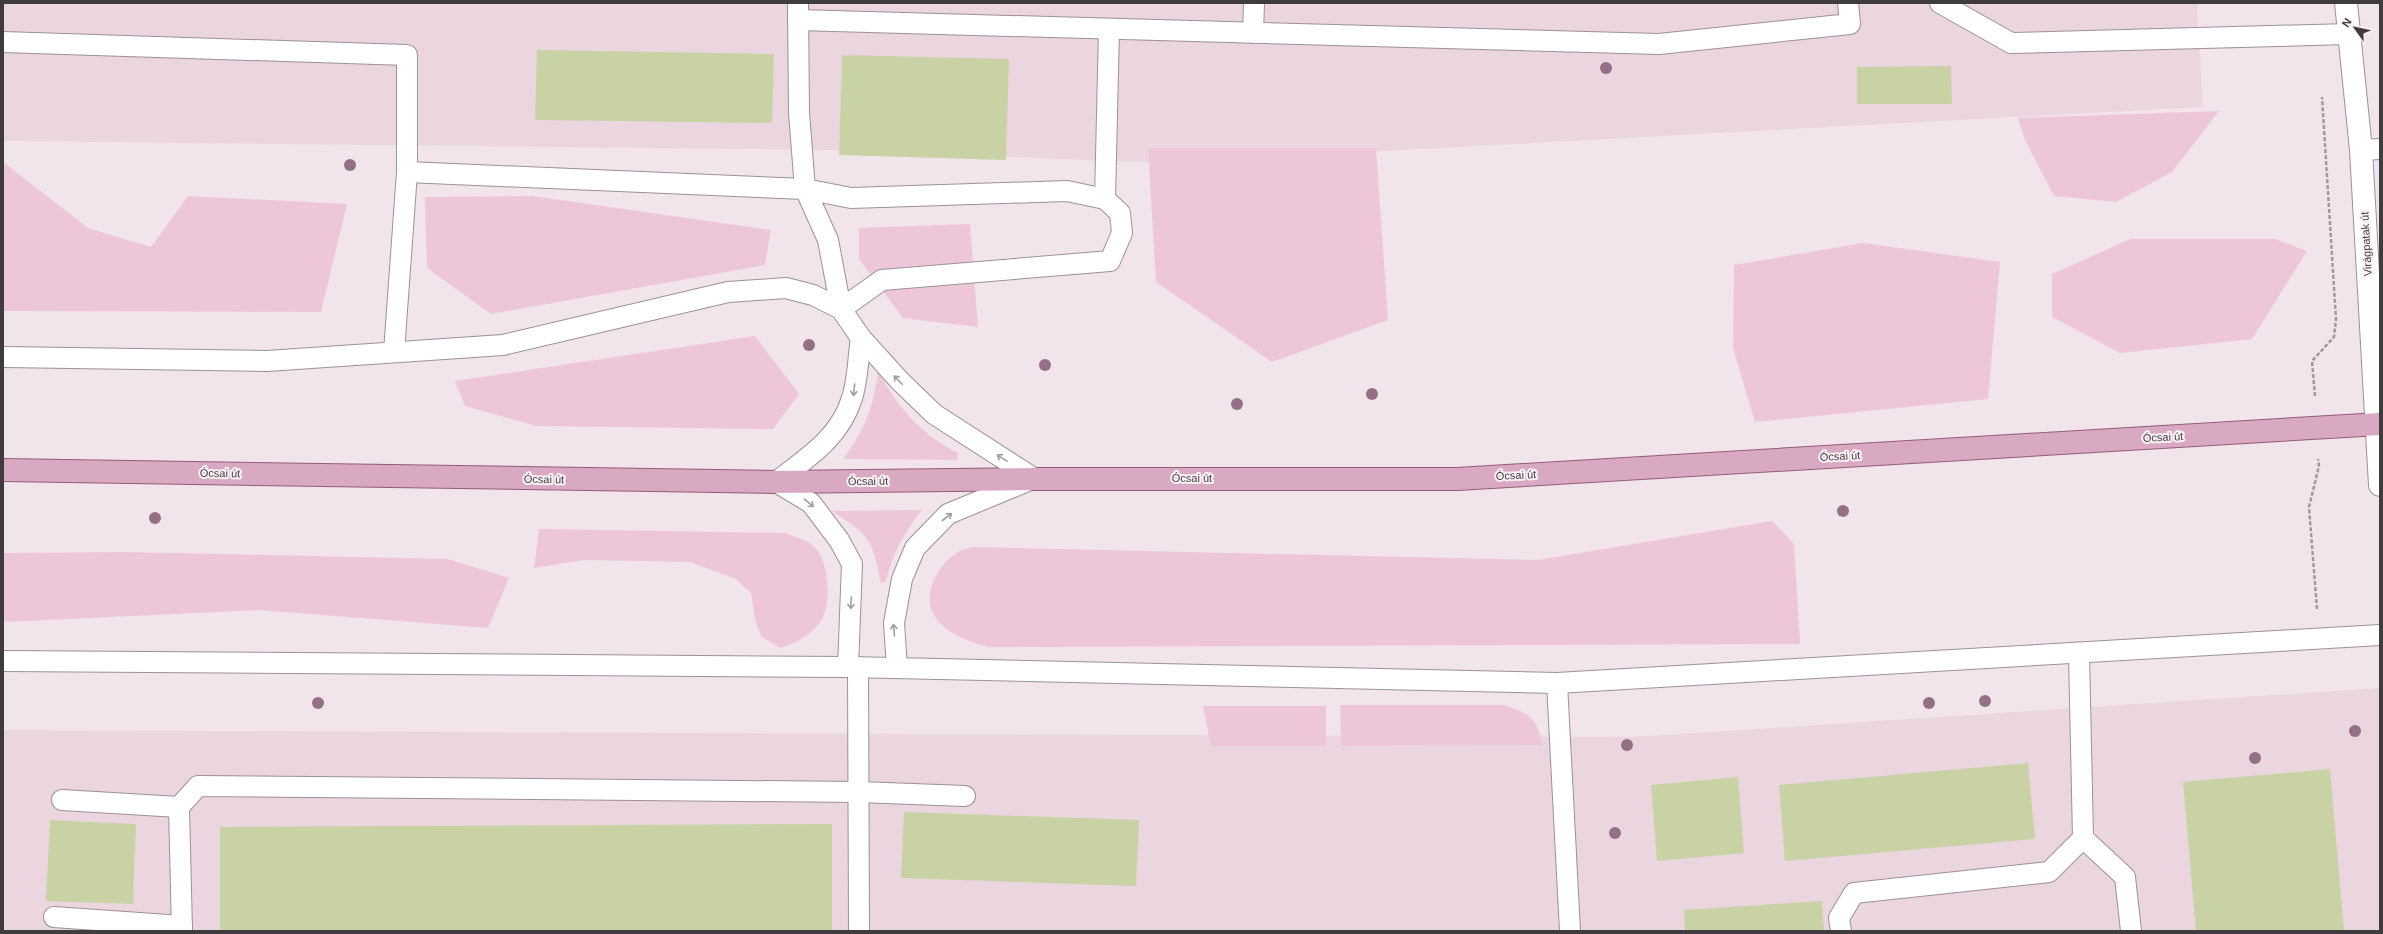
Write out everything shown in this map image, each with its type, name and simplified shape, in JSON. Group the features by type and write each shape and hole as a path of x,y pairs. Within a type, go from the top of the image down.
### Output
{"main road":[{"name":"Ócsai út","path":"3,470 776,482 1035,478 1456,478 2378,424"}],"street":[{"name":"Virágpatak út","path":"2346,3 2349,34 2370,150 2380,485"}],"lane":[{"path":"1253,33 1254,3"},
{"path":"1035,478 934,414 899,380 861,338 841,309 828,240 805,189 799,113 798,12 1109,29 1659,44 1850,24 1848,3"},
{"path":"1940,3 2011,43 2349,34"},
{"path":"1104,199 1109,29"},
{"path":"3,42 407,55 407,172 394,352"},
{"path":"407,172 805,189 851,198 1067,191 1104,199 1120,213 1122,233 1110,261 882,280 841,309"},
{"path":"3,357 267,361 504,344 728,292 786,288 813,295 841,309"},
{"path":"859,931 859,792 853,667 852,564 839,540 811,503 776,482 826,444 842,423 853,397 861,338"},
{"path":"897,668 894,623 902,579 915,548 948,514 1035,478"},
{"path":"3,661 853,667 1557,683 2079,654 2380,635"},
{"path":"2079,654 2083,838 2125,877 2132,931"},
{"path":"1557,683 1570,931"},
{"path":"54,917 182,929 179,807 198,786 859,792 965,796"},
{"path":"62,800 179,807"},
{"path":"1841,931 1839,918 1854,893 2049,872 2083,838"}],"path":[{"path":"2319,639 2309,507 2319,466 2312,361 2334,337 2336,318 2322,90"}],"shaded area":[{"path":"3,3 2197,3 2203,107 1162,163 830,150 3,141"},
{"path":"2219,111 2172,172 2116,202 2054,196 2025,140 2018,118"},
{"path":"1148,148 1376,148 1388,320 1272,362 1156,282"},
{"path":"3,162 88,228 151,247 188,196 347,204 321,312 3,311"},
{"path":"533,196 771,230 765,265 491,314 427,268 425,197"},
{"path":"970,224 978,327 903,318 859,259 859,228"},
{"path":"2130,239 2276,239 2307,251 2252,339 2120,353 2052,317 2052,274"},
{"path":"1863,243 2000,262 1988,399 1755,422 1733,348 1734,265"},
{"path":"755,336 799,394 773,429 536,426 465,406 455,381"},
{"path":"878,372 894,397 912,419 932,437 958,453 958,460 843,459 857,439 867,418 874,396"},
{"path":"922,510 900,544 892,561 886,581 881,583 872,547 862,533 832,511"},
{"path":"1772,521 1794,544 1800,644 988,647 958,636 944,627 934,615 930,598 934,580 944,564 960,551 972,547 1538,560"},
{"path":"539,529 786,533 811,544 817,550 826,571 828,595 826,606 819,624 815,628 796,642 780,648 761,636 755,619 751,593 736,579 690,562 583,560 534,568"},
{"path":"124,552 448,559 509,578 488,628 259,610 3,622 3,553"},
{"path":"2380,688 2380,931 3,931 3,730 1634,737"},
{"path":"1340,705 1504,705 1526,714 1535,722 1542,745 1341,746"},
{"path":"1203,706 1326,706 1326,746 1211,746"}],"building":[{"path":"537,50 774,54 772,123 535,120"},
{"path":"842,55 1009,59 1006,160 839,155"},
{"path":"1951,66 1952,104 1857,104 1857,67"},
{"path":"2028,763 2035,839 1785,861 1779,785"},
{"path":"2330,769 2344,931 2196,931 2183,782"},
{"path":"1738,777 1744,853 1657,861 1651,785"},
{"path":"904,812 1139,820 1136,886 901,878"},
{"path":"50,820 136,824 133,904 46,901"},
{"path":"832,824 832,931 220,931 220,827"},
{"path":"1822,901 1824,931 1685,931 1684,910"}]}
